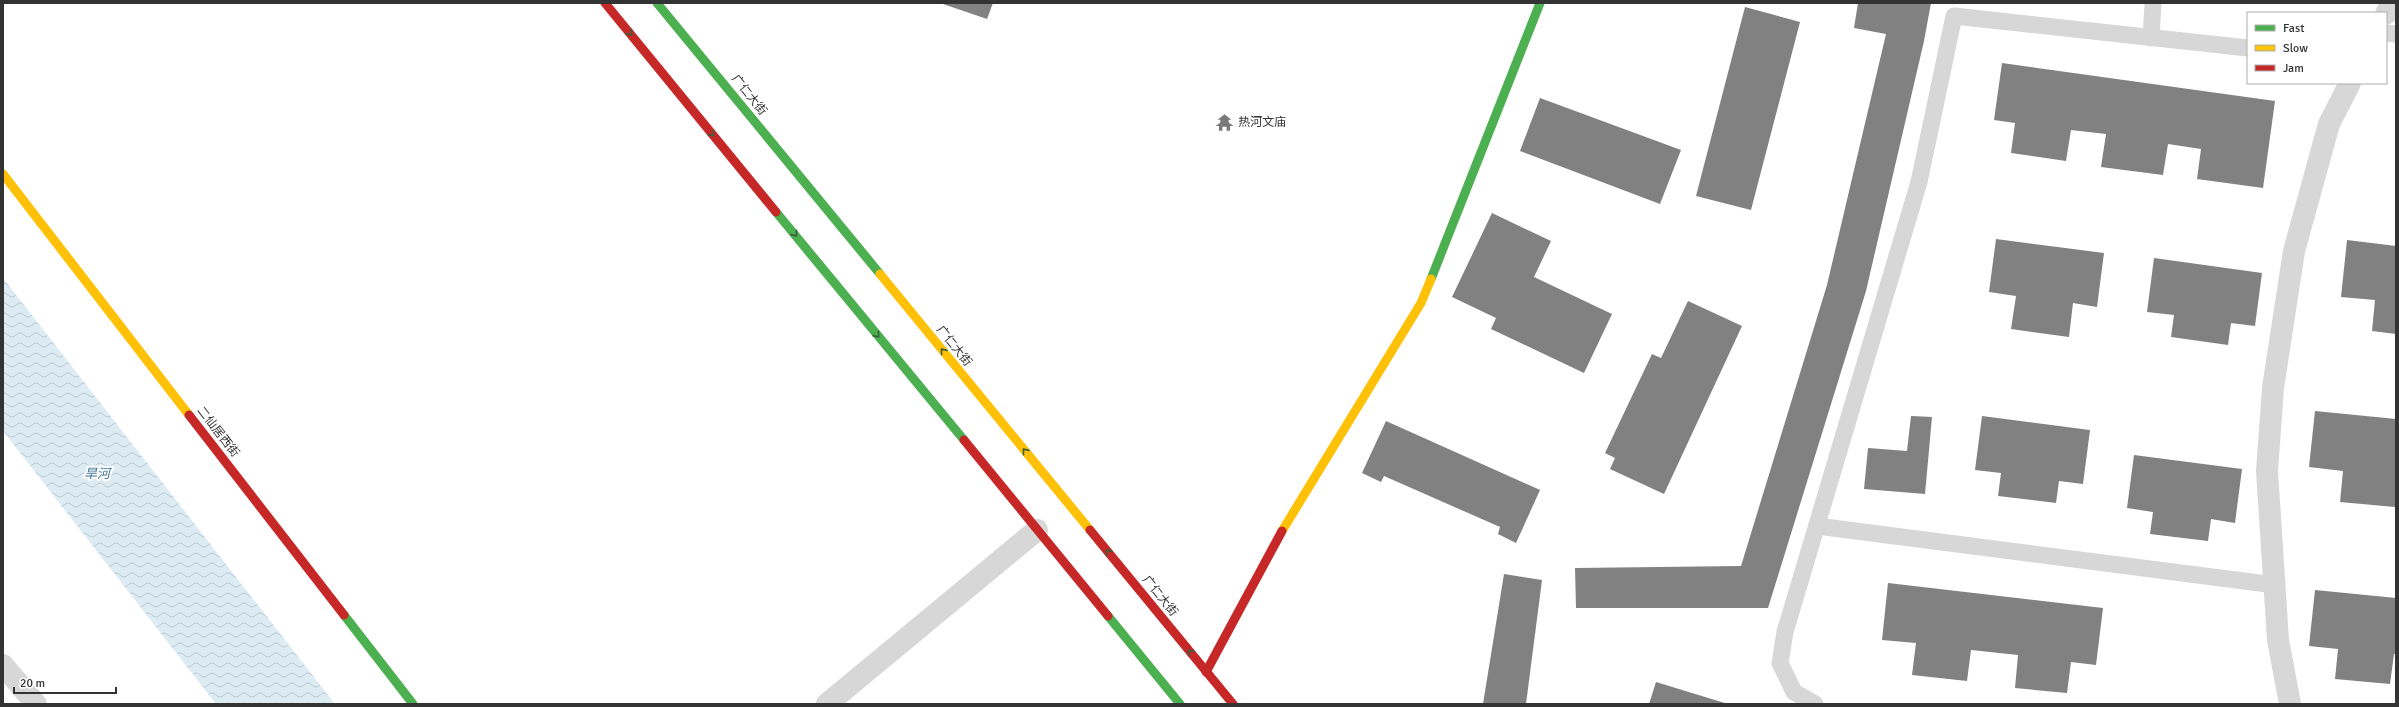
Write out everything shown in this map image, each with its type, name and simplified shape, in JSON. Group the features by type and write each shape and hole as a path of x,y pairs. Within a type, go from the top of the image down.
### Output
{"main road":[{"path":"605,3 1180,704"},
{"name":"广仁大街","path":"658,3 1233,704"},
{"path":"1206,672 1266,557 1421,303 1540,3"},
{"name":"二仙居西街","path":"3,174 413,704"}],"street":[{"path":"2290,704 2278,640 2267,471 2273,388 2293,258 2329,124 2349,84"},
{"path":"827,704 1038,530"},
{"path":"3,665 36,704"}],"lane":[{"path":"2151,38 2153,3"},
{"path":"1815,704 1794,692 1780,663 1785,632 1919,182 1954,16 2247,48"},
{"path":"1817,526 2275,585"}],"water":[{"name":"旱河","path":"3,278 335,704 216,704 3,431"}],"building":[{"path":"940,3 993,3 987,19"},
{"path":"1858,3 1931,3 1924,41 1866,291 1768,608 1576,608 1575,568 1741,566 1827,285 1886,34 1854,28"},
{"path":"1745,7 1800,22 1751,210 1696,196"},
{"path":"2002,63 2275,101 2263,188 2197,179 2201,149 2168,144 2163,175 2101,167 2106,134 2071,130 2066,161 2011,153 2015,123 1994,120"},
{"path":"1540,98 1681,150 1660,204 1520,151"},
{"path":"1492,213 1551,241 1534,277 1612,314 1584,373 1491,329 1496,318 1452,297"},
{"path":"1996,239 2104,253 2097,307 2073,303 2069,337 2011,329 2016,296 1989,292"},
{"path":"2347,240 2396,246 2396,334 2372,331 2375,300 2341,297"},
{"path":"2154,258 2262,273 2255,326 2231,323 2228,345 2171,337 2174,315 2147,312"},
{"path":"1688,301 1742,326 1664,494 1610,469 1615,458 1605,453 1652,354 1661,358"},
{"path":"2315,411 2396,419 2395,507 2340,502 2343,471 2309,467"},
{"path":"1911,416 1932,417 1925,494 1864,489 1868,448 1907,451"},
{"path":"1982,416 2090,430 2083,484 2059,481 2056,503 1998,496 2001,473 1975,470"},
{"path":"1386,421 1540,490 1516,543 1498,534 1500,527 1384,476 1381,482 1362,473"},
{"path":"2134,455 2242,469 2235,523 2211,519 2208,541 2150,534 2153,512 2127,508"},
{"path":"1504,574 1542,580 1526,704 1483,704"},
{"path":"1888,583 2103,608 2096,665 2071,662 2067,693 2015,688 2018,655 1971,650 1967,681 1912,675 1916,643 1882,640"},
{"path":"2315,590 2396,598 2396,654 2394,654 2390,684 2335,679 2338,649 2309,646"},
{"path":"1656,682 1728,704 1649,704"}],"traffic: fast":[{"path":"657,3 880,274"},
{"path":"1431,279 1540,3"},
{"path":"776,212 964,440"},
{"path":"344,615 413,704"},
{"path":"1108,616 1180,704"}],"traffic: slow":[{"path":"3,174 189,415"},
{"path":"880,274 1090,530"},
{"path":"1282,531 1421,303 1431,279"}],"traffic: jam":[{"path":"605,3 776,212"},
{"path":"189,415 344,615"},
{"path":"964,440 1108,616"},
{"path":"1090,530 1233,704"},
{"path":"1206,672 1282,531"}],"place":[{"name":"热河文庙","path":"1225,122"}]}
